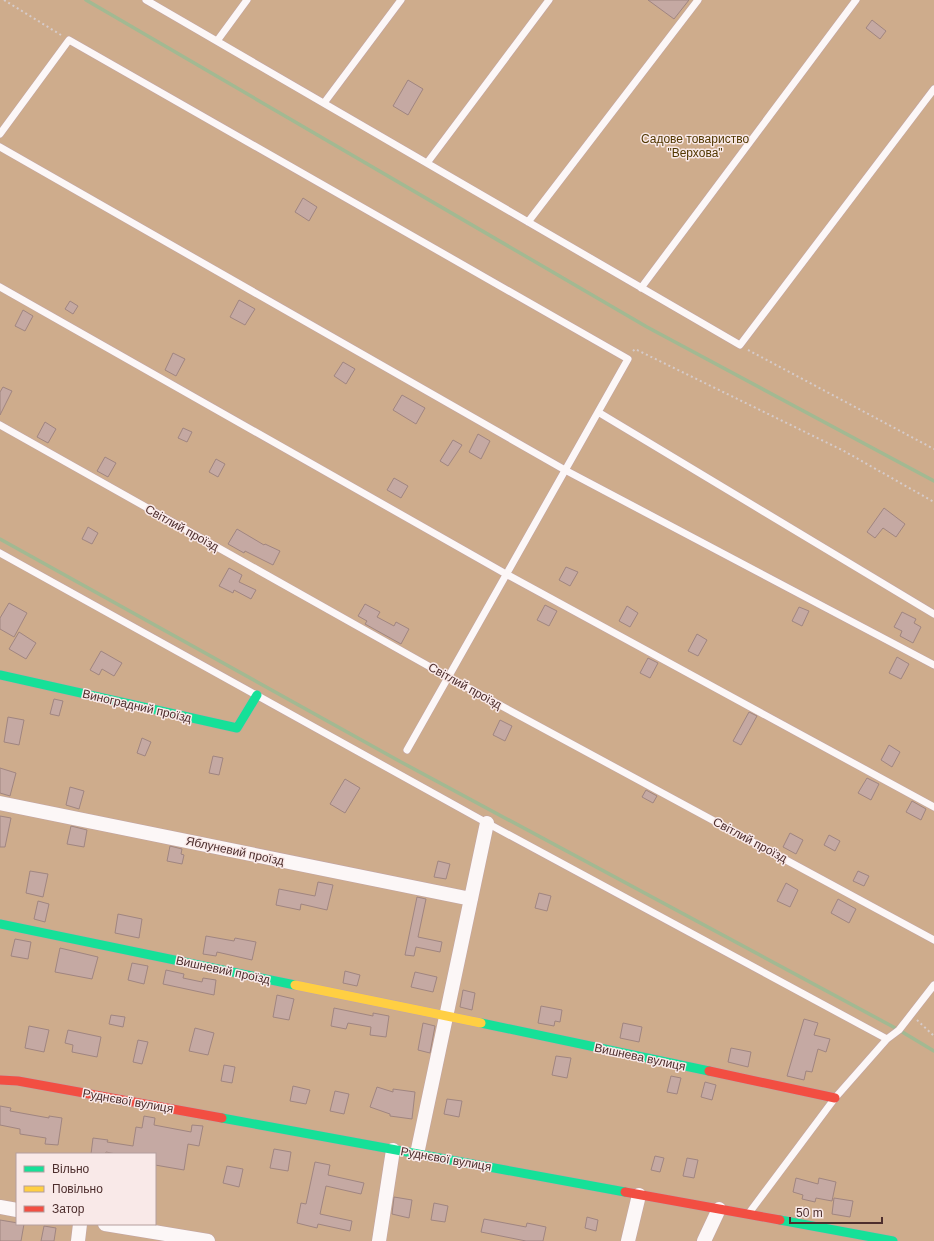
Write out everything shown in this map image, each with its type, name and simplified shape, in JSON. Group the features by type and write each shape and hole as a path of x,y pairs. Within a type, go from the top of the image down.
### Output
{"street":[{"name":"Виноградний проїзд","path":"0,675 237,728 256,695"},
{"name":"Яблуневий проїзд","path":"0,803 470,899"},
{"path":"417,1154 487,823"},
{"name":"Вишневий проїзд","path":"0,924 446,1016"},
{"name":"Вишнева вулиця","path":"446,1016 835,1098"},
{"name":"Руднєвої вулиця","path":"0,1080 18,1081 893,1241"},
{"path":"378,1241 393,1150"},
{"path":"628,1241 639,1195"},
{"path":"0,1207 16,1210"},
{"path":"704,1241 719,1209"},
{"path":"78,1241 80,1225"},
{"path":"111,1225 208,1241"}],"lane":[{"path":"146,0 740,345 934,89"},
{"path":"217,41 247,0"},
{"path":"324,103 401,0"},
{"path":"427,163 549,0"},
{"path":"528,222 698,0"},
{"path":"641,288 856,0"},
{"path":"0,134 69,40 628,359 407,750"},
{"path":"0,147 565,470 934,665"},
{"path":"0,287 506,574 934,807"},
{"path":"598,412 934,614"},
{"name":"Світлий проїзд","path":"0,425 448,677 934,940"},
{"path":"0,553 487,823 887,1039"},
{"path":"748,1214 835,1098 887,1039 899,1030 934,985"}],"path":[{"path":"4,0 69,40"},
{"path":"740,345 934,449"},
{"path":"628,359 635,349 844,451 934,502"},
{"path":"911,1014 934,1036"}],"green space":[{"name":"Садове товариство \"Верхова\"","path":"0,0 934,0 934,1241 0,1241"}],"building":[{"path":"648,0 689,0 674,19"},
{"path":"872,20 886,31 880,39 866,28"},
{"path":"408,80 423,89 408,115 393,106"},
{"path":"303,198 317,207 309,221 295,212"},
{"path":"239,300 255,309 245,325 230,317"},
{"path":"70,301 78,306 73,314 65,309"},
{"path":"23,310 33,316 25,331 15,326"},
{"path":"173,353 185,359 176,376 165,370"},
{"path":"343,362 355,369 346,384 334,376"},
{"path":"3,387 12,391 0,415 0,392"},
{"path":"402,395 425,408 416,424 393,410"},
{"path":"45,422 56,429 48,443 37,437"},
{"path":"183,428 192,432 187,442 178,438"},
{"path":"478,434 490,441 481,459 469,452"},
{"path":"453,440 462,445 448,466 440,461"},
{"path":"105,457 116,463 108,477 97,471"},
{"path":"216,459 225,464 218,477 209,472"},
{"path":"394,478 408,486 401,498 387,490"},
{"path":"884,508 905,524 896,537 883,528 875,538 867,532"},
{"path":"88,527 98,533 92,544 82,539"},
{"path":"237,529 264,545 265,544 280,551 273,565 245,551 244,553 228,544"},
{"path":"566,567 578,572 570,586 559,580"},
{"path":"229,568 242,575 239,582 256,590 251,599 234,590 233,593 219,586"},
{"path":"9,603 27,613 14,637 0,629 0,618"},
{"path":"365,604 380,612 377,617 394,626 396,622 409,629 401,644 365,624 367,621 358,616"},
{"path":"545,605 557,611 549,626 537,620"},
{"path":"627,606 638,613 630,627 619,621"},
{"path":"799,607 809,611 802,626 792,621"},
{"path":"902,612 916,619 914,623 921,627 913,643 900,636 902,631 894,627"},
{"path":"19,632 36,643 26,659 9,649"},
{"path":"697,634 707,640 698,656 688,651"},
{"path":"101,651 122,663 114,676 102,669 99,675 90,670"},
{"path":"897,657 909,664 901,679 889,673"},
{"path":"648,658 658,663 650,678 640,673"},
{"path":"54,699 63,701 59,716 50,714"},
{"path":"749,712 757,716 741,745 733,741"},
{"path":"8,717 24,720 19,745 4,742"},
{"path":"500,720 512,726 505,741 493,735"},
{"path":"142,738 151,742 145,756 137,753"},
{"path":"889,745 900,752 892,767 881,760"},
{"path":"213,756 223,758 219,775 209,773"},
{"path":"0,768 16,773 10,796 0,793"},
{"path":"867,778 879,784 871,800 858,793"},
{"path":"345,779 360,788 345,813 330,804"},
{"path":"70,787 84,791 79,809 66,805"},
{"path":"646,790 657,796 653,803 642,797"},
{"path":"912,801 926,809 921,820 906,812"},
{"path":"0,816 11,818 5,847 0,847"},
{"path":"71,826 87,830 84,847 67,844"},
{"path":"790,833 803,840 796,854 783,847"},
{"path":"829,835 840,841 835,851 824,845"},
{"path":"170,846 182,849 181,854 184,855 182,864 167,861"},
{"path":"438,861 450,864 446,879 434,877"},
{"path":"30,871 48,874 43,897 26,893"},
{"path":"858,871 869,876 864,886 853,881"},
{"path":"318,882 333,885 327,910 301,904 300,910 276,905 279,889 315,896"},
{"path":"786,883 798,890 790,907 777,901"},
{"path":"539,893 551,896 547,911 535,908"},
{"path":"417,897 426,899 418,937 442,942 440,952 416,947 414,956 405,955"},
{"path":"838,899 856,909 849,923 831,913"},
{"path":"38,901 49,904 45,922 34,919"},
{"path":"118,914 142,919 139,938 115,933"},
{"path":"206,936 234,941 235,938 256,942 252,960 217,952 216,956 203,954"},
{"path":"15,939 31,942 28,959 11,956"},
{"path":"60,948 98,957 92,979 55,972"},
{"path":"132,963 148,966 144,984 128,980"},
{"path":"166,970 184,974 183,978 202,982 203,978 216,980 214,995 163,984"},
{"path":"345,971 360,975 357,986 343,983"},
{"path":"415,972 437,977 433,992 411,987"},
{"path":"463,990 475,993 472,1010 460,1007"},
{"path":"277,995 294,999 289,1020 273,1017"},
{"path":"541,1006 562,1010 560,1022 555,1021 554,1026 538,1023"},
{"path":"334,1008 373,1016 373,1013 389,1016 386,1037 370,1035 371,1027 348,1023 346,1029 331,1026"},
{"path":"111,1015 125,1017 123,1027 109,1024"},
{"path":"804,1019 818,1023 814,1035 830,1039 826,1052 818,1049 812,1072 806,1071 804,1080 787,1076"},
{"path":"423,1023 435,1026 430,1053 418,1050"},
{"path":"623,1023 642,1027 639,1042 620,1038"},
{"path":"29,1026 49,1030 44,1052 25,1048"},
{"path":"195,1028 214,1033 208,1055 189,1051"},
{"path":"68,1030 101,1037 97,1057 72,1052 73,1045 65,1043"},
{"path":"138,1040 148,1042 142,1064 133,1062"},
{"path":"731,1048 751,1052 748,1067 728,1062"},
{"path":"556,1056 571,1058 567,1078 552,1075"},
{"path":"224,1065 235,1067 232,1083 221,1081"},
{"path":"671,1076 681,1078 677,1094 667,1092"},
{"path":"705,1082 716,1085 712,1100 701,1097"},
{"path":"293,1086 310,1090 306,1104 290,1101"},
{"path":"377,1087 393,1092 393,1089 415,1092 412,1119 390,1116 390,1114 370,1107"},
{"path":"335,1091 349,1094 344,1114 330,1111"},
{"path":"447,1099 462,1101 459,1117 444,1114"},
{"path":"0,1106 11,1108 10,1111 49,1118 49,1116 62,1118 58,1145 45,1144 46,1138 20,1134 20,1129 0,1125"},
{"path":"144,1116 155,1118 154,1125 191,1132 192,1125 203,1126 199,1146 188,1144 184,1170 156,1165 156,1153 91,1153 93,1138 133,1146 136,1127 142,1128"},
{"path":"274,1149 291,1152 288,1171 270,1168"},
{"path":"655,1156 664,1158 660,1172 651,1170"},
{"path":"687,1158 698,1160 694,1178 683,1176"},
{"path":"315,1162 330,1165 328,1175 364,1183 361,1194 326,1186 320,1214 352,1221 350,1231 318,1224 317,1228 297,1223 301,1203 306,1204"},
{"path":"227,1166 243,1169 239,1187 223,1183"},
{"path":"796,1178 818,1184 819,1178 836,1182 832,1201 816,1198 815,1202 802,1199 803,1195 793,1192"},
{"path":"394,1197 412,1200 409,1218 392,1214"},
{"path":"834,1198 853,1201 850,1217 832,1214"},
{"path":"434,1203 448,1206 445,1222 431,1220"},
{"path":"587,1217 598,1220 596,1231 585,1228"},
{"path":"484,1219 526,1227 527,1223 546,1227 543,1241 526,1241 481,1232"},
{"path":"0,1220 16,1223 16,1225 24,1225 21,1241 0,1241"},
{"path":"44,1226 56,1228 54,1241 41,1241"}],"waterway":[{"path":"86,0 647,327 934,481"},
{"path":"0,539 401,762 899,1030 934,1051"}],"traffic: fast":[{"path":"0,675 237,728 257,695"},
{"path":"0,924 295,985"},
{"path":"481,1023 709,1071"},
{"path":"222,1118 625,1192"},
{"path":"780,1220 893,1241"}],"traffic: slow":[{"path":"295,985 481,1023"}],"traffic: jam":[{"path":"709,1071 835,1098"},
{"path":"0,1080 18,1081 222,1118"},
{"path":"625,1192 780,1220"}]}
